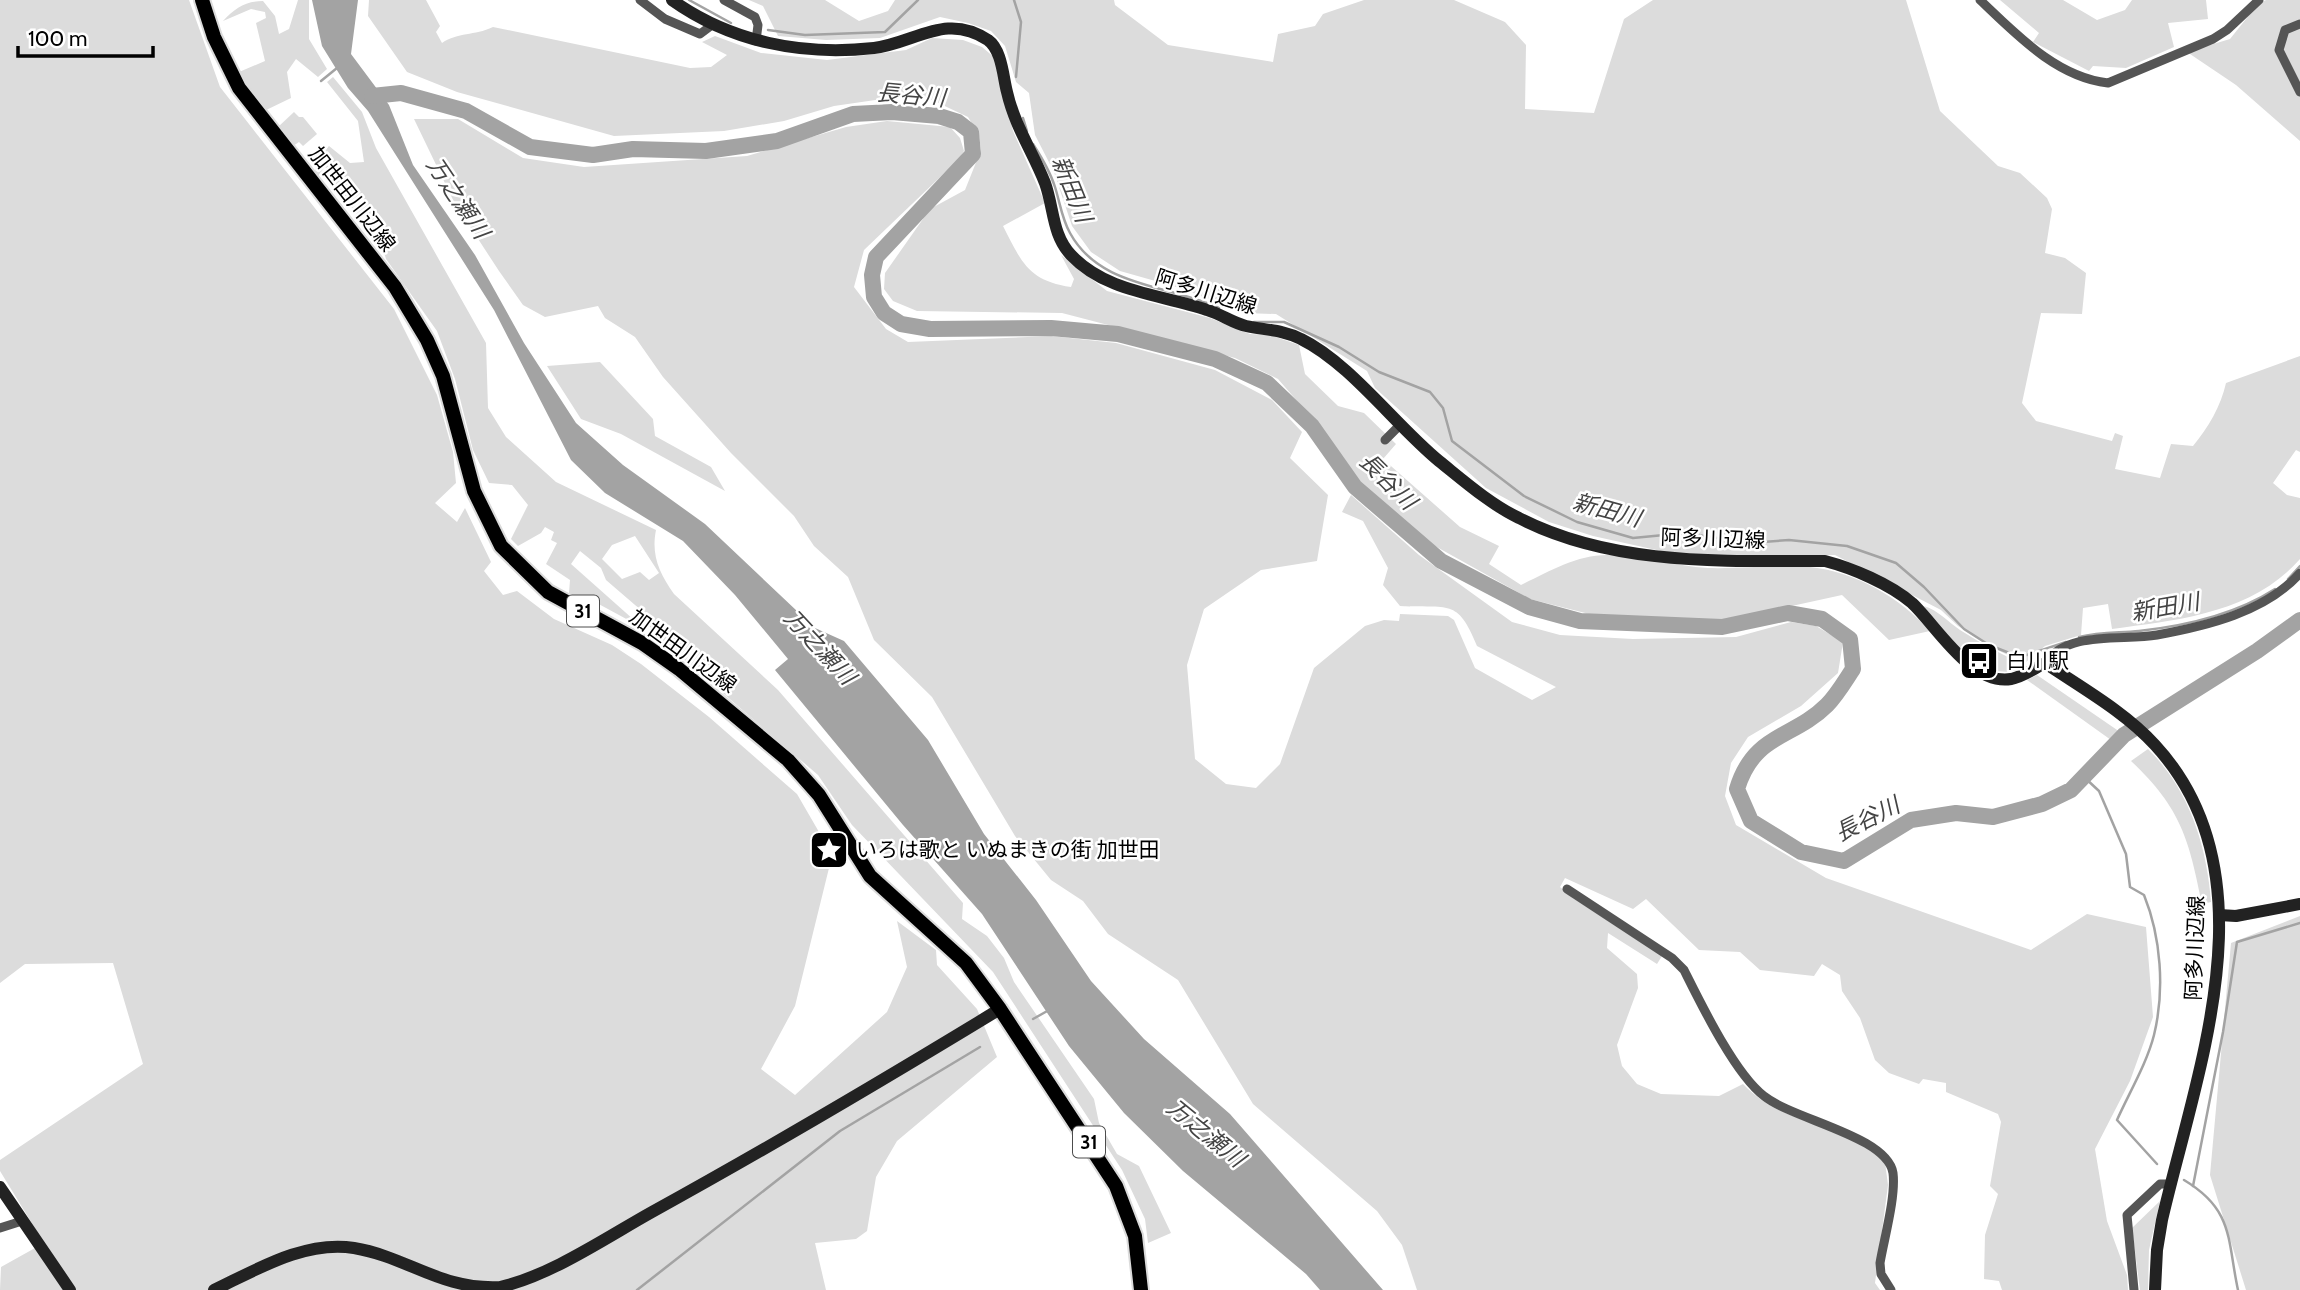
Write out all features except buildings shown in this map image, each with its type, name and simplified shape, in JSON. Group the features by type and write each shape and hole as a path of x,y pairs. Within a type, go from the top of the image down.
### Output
{"main road":[{"name":"加世田川辺線","path":"202,0 231,76 395,287 413,315 443,376 482,511 515,563 548,592 620,630 679,669 788,760 819,795 870,876 949,946 1000,1009 1116,1186 1135,1236 1141,1290"},
{"path":"672,0 712,25 753,40"},
{"name":"阿多川辺線","path":"753,40 789,48 873,48 895,44 938,27 975,34 992,42 999,56 1016,123 1045,184 1056,230 1071,255 1112,284 1209,310 1242,326 1284,332 1304,340 1341,369 1437,460 1498,506 1544,529 1596,546 1655,557 1825,561 1839,564 1903,596 1954,653 1992,676 2008,680 2045,663 2129,721 2154,743 2185,786 2201,820 2216,874 2219,915 2210,1025 2157,1250 2155,1290"},
{"path":"2219,915 2236,916 2300,904"},
{"path":"214,1290 277,1259 331,1248 353,1248 385,1257 452,1288 499,1287 520,1280 611,1234 821,1119 1000,1009"},
{"path":"0,1187 70,1290"}],"street":[{"path":"640,0 665,19 700,33 712,25"},
{"path":"724,0 755,17 758,25 753,40"},
{"path":"1980,0 2040,54 2096,82 2108,83 2213,39 2227,30 2259,0"},
{"path":"2300,24 2285,30 2279,50 2300,92"},
{"path":"1385,440 1400,425"},
{"path":"2045,663 2053,651 2073,643 2155,635 2230,617 2276,594 2300,573"},
{"path":"1567,889 1678,964 1741,1072 1761,1094 1792,1114 1862,1139 1888,1160 1893,1181 1880,1263 1881,1274 1891,1290"},
{"path":"2134,1290 2127,1215 2160,1184 2171,1184"},
{"path":"0,1228 22,1221"}],"shaded area":[{"path":"0,0 189,0 220,87 394,309 437,395 453,452 456,483 435,503 457,522 465,508 491,562 484,571 503,595 517,591 554,619 612,645 641,664 709,717 797,794 819,832 829,868 795,1006 761,1069 795,1095 887,1012 907,967 897,921 936,950 937,965 977,1009 997,1057 897,1141 876,1177 867,1231 856,1239 815,1243 826,1290 0,1290 1,1267 44,1243 0,1171 0,1160 143,1064 113,963 25,964 0,983"},
{"path":"298,0 309,0 309,39 327,69 318,77 296,59 287,72 291,98 262,112 239,72 265,61 256,23 266,18 265,12 251,9 223,21 241,6 263,1 275,16 279,34 289,29"},
{"path":"369,0 426,0 440,26 436,32 442,43 454,37 493,27 690,68 711,67 727,55 702,42 715,36 761,53 827,60 906,50 932,38 963,40 982,47 995,58 1013,131 1045,203 1003,226 1021,259 1035,274 1056,284 1071,287 1074,279 1061,255 1107,291 1210,318 1250,334 1270,335 1299,345 1305,374 1338,406 1364,413 1396,444 1383,459 1460,527 1499,546 1489,564 1521,585 1573,561 1607,555 1632,556 1708,568 1810,567 1844,574 1876,588 1905,608 1930,631 1889,640 1842,595 1728,620 1597,616 1530,599 1435,546 1364,488 1317,424 1278,379 1235,358 1062,313 917,311 893,301 884,289 885,273 930,209 965,190 981,150 979,135 968,117 932,100 896,97 834,106 784,121 724,131 614,136 457,92 407,72 368,16"},
{"path":"749,0 825,0 859,21 888,11 895,0 1114,0 1115,5 1168,45 1273,62 1278,34 1315,26 1323,14 1364,0 1454,0 1505,22 1526,45 1525,109 1594,113 1624,19 1653,0 1906,0 1940,111 1998,166 2020,173 2047,198 2052,209 2045,253 2065,258 2086,273 2082,314 2041,313 2022,403 2036,421 2112,441 2115,433 2123,436 2115,469 2160,478 2171,444 2193,446 2213,416 2226,383 2300,356 2300,452 2296,450 2273,483 2287,495 2300,498 2300,559 2281,577 2238,603 2189,617 2112,629 2108,604 2083,608 2081,635 2045,646 2025,663 1991,647 1958,626 1941,610 1835,555 1722,556 1670,553 1593,536 1549,522 1486,488 1375,388 1367,371 1276,314 1244,313 1180,288 1120,271 1091,252 1072,226 1054,172 1035,135 1029,93 1016,82 1005,46 991,31 940,17 880,38 826,40 778,36 763,6"},
{"path":"2000,0 2063,0 2097,20 2125,10 2132,0 2206,0 2208,19 2168,23 2174,47 2126,68 2093,66 2089,71 2033,42 2039,33"},
{"path":"2266,0 2300,0 2300,141 2236,85 2187,52 2230,39 2258,4"},
{"path":"333,77 362,112 376,148 486,343 488,408 506,437 556,482 656,530 658,564 674,594 778,690 963,903 962,919 987,936 1004,958 1014,982 1094,1099 1099,1123 1117,1154 1139,1166 1171,1233 1148,1243 1145,1219 1122,1170 993,972 852,825 818,775 653,633 642,611 606,580 601,568 580,551 571,564 643,628 582,595 578,599 569,593 570,580 546,564 557,543 551,540 554,532 545,527 541,533 518,546 511,539 528,505 512,485 489,483 473,450 455,379 437,331 386,259 379,236 364,216 357,214 332,186 335,177 325,167 318,176 315,173 317,159 329,146 350,163 364,162 358,121 327,82","holes":["635,536 659,573 649,580 640,572 622,579 602,559 612,545"]},
{"path":"294,112 303,117 317,134 303,146 299,142 293,146 277,128"},
{"path":"414,119 458,119 523,158 584,167 747,156 846,127 887,121 950,127 960,138 964,151 959,159 864,250 854,287 886,329 908,342 1051,336 1116,343 1215,370 1272,400 1302,432 1290,458 1328,495 1317,561 1261,570 1204,609 1187,665 1195,759 1226,784 1256,788 1280,764 1314,668 1365,626 1384,620 1399,621 1400,614 1448,616 1454,620 1475,668 1532,700 1556,687 1477,646 1470,630 1457,613 1441,607 1400,606 1383,585 1388,568 1363,521 1342,512 1351,495 1419,555 1512,622 1560,635 1633,639 1736,637 1791,622 1816,626 1843,642 1838,673 1801,706 1748,737 1731,763 1725,796 1736,825 1826,878 2031,950 2087,914 2146,927 2153,1017 2130,1081 2095,1149 2107,1221 2127,1275 2128,1290 2002,1290 1999,1281 1984,1279 1985,1235 1998,1194 1990,1186 2001,1122 1998,1114 1946,1092 1946,1083 1923,1079 1919,1084 1889,1073 1875,1060 1860,1018 1842,991 1840,975 1822,964 1814,976 1760,970 1740,952 1699,950 1646,899 1633,909 1565,878 1560,887 1573,898 1662,956 1657,964 1608,933 1607,948 1637,974 1638,988 1617,1045 1622,1066 1637,1084 1661,1094 1719,1096 1743,1084 1784,1113 1843,1134 1859,1142 1885,1162 1888,1185 1875,1283 1880,1290 1417,1290 1402,1245 1377,1211 1253,1104 1178,980 1108,934 1083,901 1051,880 1015,836 932,697 874,640 848,577 814,546 794,516 731,453 663,377 635,337 605,318 598,306 545,317 523,305 454,202"},
{"path":"600,362 653,419 655,436 711,467 725,491 621,434 581,419 547,366"},
{"path":"1924,606 1939,613 1977,640 2028,667 2011,672 1995,671 1980,665 1955,646"},
{"path":"2037,675 2120,732 2111,740 2027,680"},
{"path":"2148,749 2175,782 2185,800 2200,840 2211,902 2202,904 2187,843 2172,810 2148,778 2131,761"},
{"path":"2300,916 2300,1290 2246,1290 2210,1175 2231,943"},
{"path":"2160,1201 2149,1250 2148,1290 2140,1290 2132,1228"}],"water":[{"name":"万之瀬川","path":"312,0 358,0 351,54 389,105 413,165 475,255 524,343 576,423 623,465 705,524 815,628 844,641 928,740 984,834 1036,900 1091,981 1144,1039 1230,1114 1383,1290 1320,1290 1306,1274 1183,1171 1124,1113 1069,1046 982,914 903,825 775,670 788,659 735,595 683,541 605,493 571,460 494,310 368,111 348,88 322,46"}],"waterway":[{"name":"新田川","path":"689,0 731,23"},
{"name":"新田川","path":"768,30 805,35 885,32 918,0"},
{"name":"新田川","path":"1014,0 1021,22 1016,77"},
{"path":"321,81 337,68"},
{"name":"長谷川","path":"372,96 401,93 466,111 530,147 593,155 633,149 706,151 777,141 853,114 892,112 939,116 958,122 971,132 973,154 876,257 872,275 874,297 884,313 901,324 930,329 1051,328 1118,334 1215,359 1267,383 1312,426 1355,487 1441,561 1529,607 1580,621 1722,627 1788,613 1822,619 1850,639 1853,669 1834,697 1814,716 1764,747 1753,757 1737,789 1751,821 1801,852 1844,861 1911,820 1956,813 1993,817 2042,804 2071,790 2124,735 2257,651 2300,620"},
{"name":"新田川","path":"1023,118 1027,131"},
{"name":"新田川","path":"1033,144 1051,176 1067,228 1083,251 1099,265 1117,275 1219,308"},
{"name":"新田川","path":"1254,322 1284,322 1339,347 1379,372 1430,392 1443,408 1452,441 1524,496 1577,522 1633,538 1685,533 1749,543 1789,540 1847,546 1896,563 1924,587 1964,629 1989,645 2012,654 2027,655 2066,642"},
{"name":"新田川","path":"2288,579 2300,566"},
{"name":"新田川","path":"2079,637 2156,629 2192,622 2227,612 2275,589"},
{"path":"2084,777 2099,791 2126,854 2130,887 2144,895 2158,946 2160,982 2154,1035 2117,1120 2157,1164"},
{"path":"2193,1186 2223,1032 2237,942 2300,923"},
{"path":"1033,1019 1049,1010"},
{"path":"637,1290 840,1131 980,1047"},
{"path":"2184,1180 2212,1203 2226,1227 2238,1290"}],"place":[{"name":"白川駅","path":"1979,661"},
{"name":"いろは歌と いぬまきの街 加世田","path":"829,850"}]}
